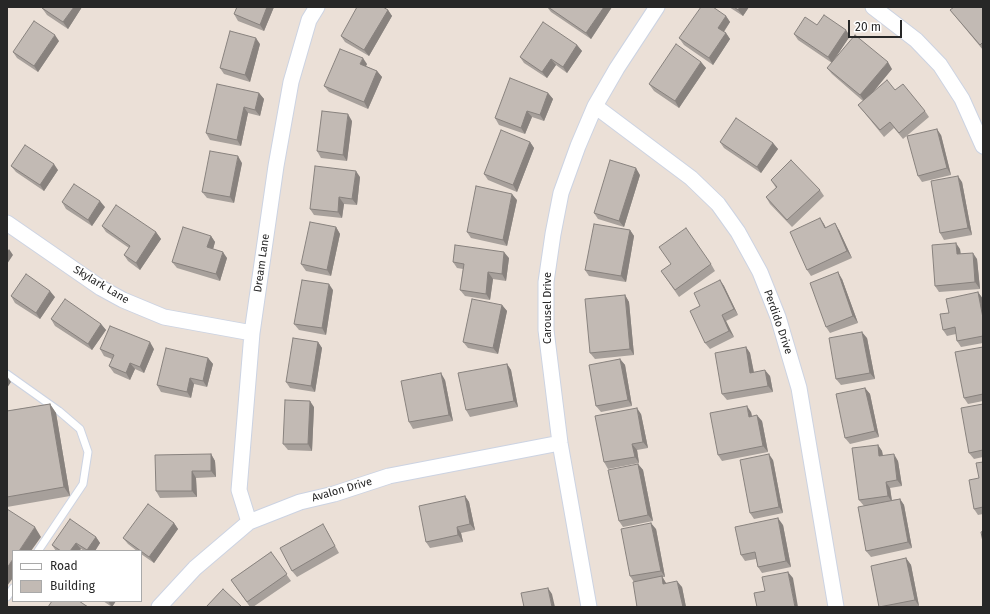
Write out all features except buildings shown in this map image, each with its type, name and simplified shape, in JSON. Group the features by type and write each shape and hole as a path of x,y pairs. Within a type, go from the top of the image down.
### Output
{"street":[{"name":"Dream Lane","path":"249,522 239,490 252,333 276,166 291,82 309,20 317,7"},
{"name":"Carousel Drive","path":"589,607 560,443 546,330 546,282 560,193 594,106 657,7"},
{"path":"873,7 916,40 940,65 962,99 983,146"},
{"name":"Perdido Drive","path":"594,106 691,178 718,204 738,232 760,272 778,317 799,388 836,607"},
{"name":"Skylark Lane","path":"7,223 100,288 123,300 164,317 252,333"},
{"name":"Avalon Drive","path":"159,607 195,568 249,522 300,502 334,494 389,476 560,443"}],"lane":[{"path":"7,374 59,411 80,429 88,452 83,484 39,550"}]}
